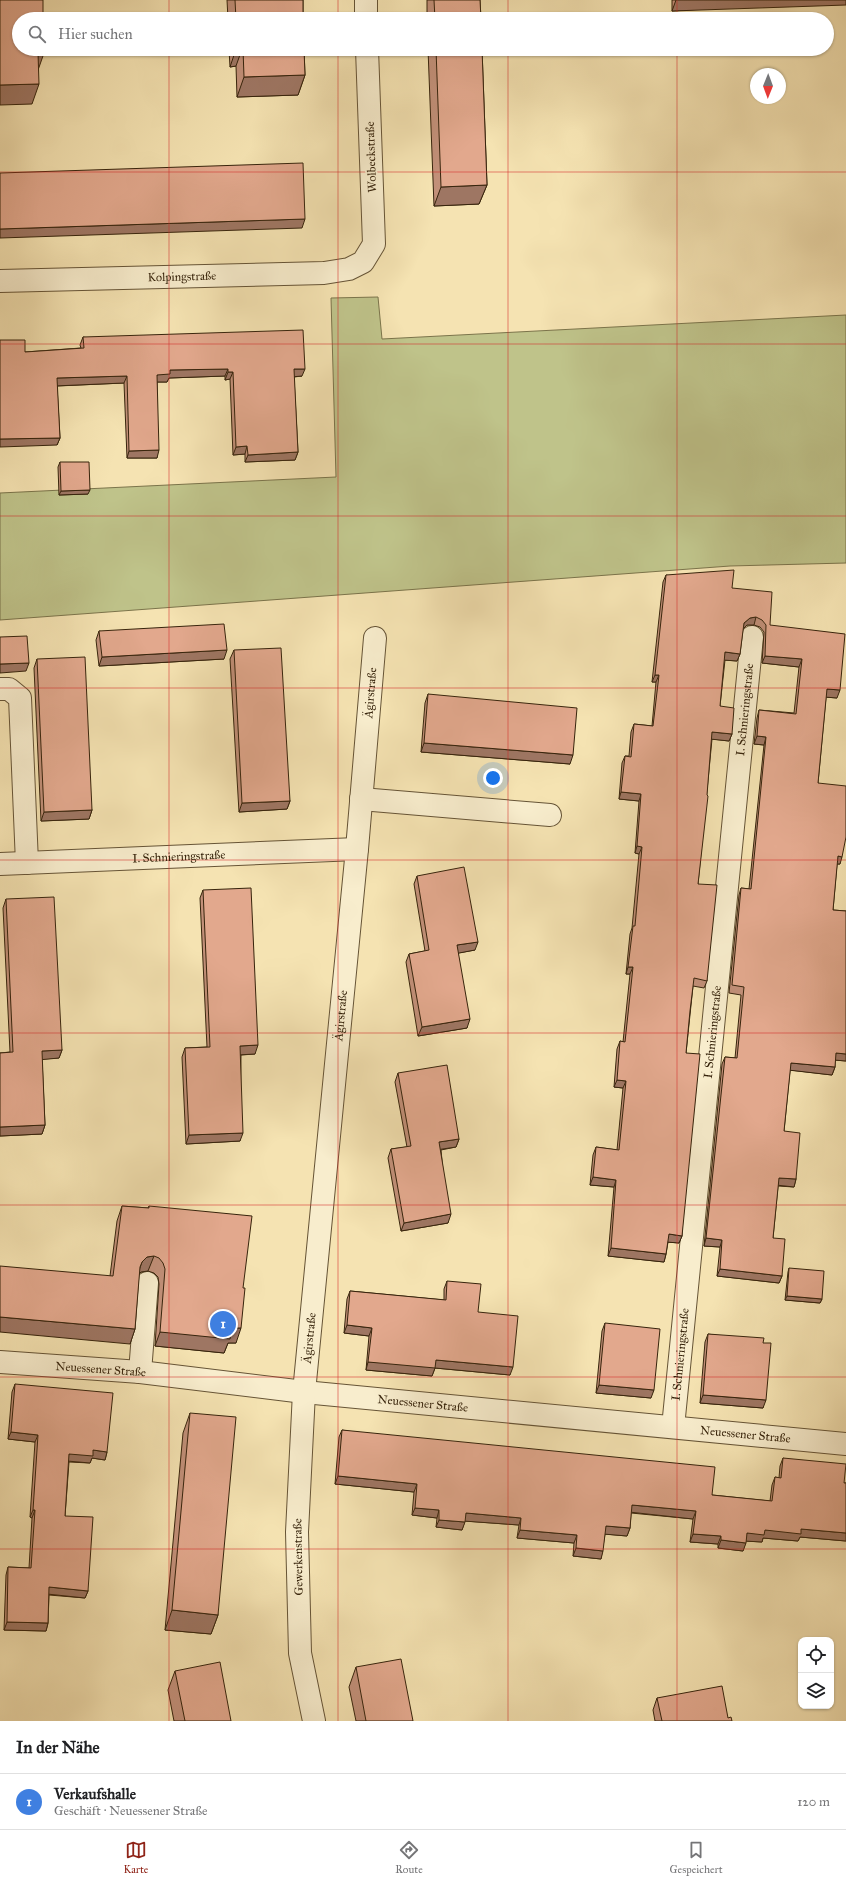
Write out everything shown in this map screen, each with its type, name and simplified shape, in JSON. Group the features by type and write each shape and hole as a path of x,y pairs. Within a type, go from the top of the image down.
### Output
{"street":[{"path":"366,0 366,12"},
{"name":"Wolbeckstraße","path":"363,262 374,244 367,56"},
{"name":"Kolpingstraße","path":"0,281 324,273 349,269 363,262"},
{"name":"I. Schnieringstraße","path":"673,1427 752,637"},
{"name":"Ägirstraße","path":"304,1392 357,849 375,638"},
{"path":"0,689 9,689 20,698 27,863"},
{"path":"361,798 550,815"},
{"name":"I. Schnieringstraße","path":"0,864 357,849"},
{"path":"140,1372 147,1282"},
{"name":"Neuessener Straße","path":"0,1362 140,1372 304,1392 846,1444"},
{"name":"Gewerkenstraße","path":"304,1392 297,1532 300,1653 314,1721"}],"green space":[{"path":"378,297 382,339 846,315 846,563 730,566 0,620 0,493 336,477 331,298"}],"building":[{"path":"0,0 43,0 43,12 12,12 12,56 38,56 39,84 0,85"},
{"path":"235,0 303,0 303,12 236,12"},
{"path":"434,0 480,0 481,12 435,12"},
{"path":"243,56 304,56 305,75 244,77"},
{"path":"436,56 482,56 487,185 441,187"},
{"path":"303,163 305,219 0,229 0,173"},
{"path":"303,330 305,369 294,369 298,452 248,455 247,446 236,447 233,372 228,372 228,369 170,370 170,374 157,375 159,450 129,451 127,376 57,378 60,438 0,439 0,340 25,340 25,352 84,348 83,337"},
{"path":"60,462 89,462 90,490 61,491"},
{"path":"734,570 732,588 772,592 770,625 845,634 840,690 827,689 818,783 846,786 846,837 842,857 838,856 833,910 846,911 846,1054 836,1053 835,1067 791,1063 784,1131 800,1133 796,1179 779,1178 773,1238 785,1239 782,1276 720,1269 722,1240 706,1238 725,1057 737,1058 744,987 732,985 741,888 751,889 766,737 757,736 759,710 796,714 802,659 765,656 766,625 762,620 756,617 750,618 744,623 740,654 725,652 720,706 734,708 732,734 712,732 708,796 698,884 717,885 707,981 694,978 690,1011 686,1053 700,1054 682,1236 669,1234 666,1254 611,1248 616,1180 593,1177 596,1147 619,1150 626,1081 617,1080 620,1041 625,1042 633,967 628,967 633,926 635,926 642,847 637,846 641,794 621,792 625,756 631,757 634,724 653,726 659,675 655,675 666,575"},
{"path":"224,624 227,650 102,657 99,631"},
{"path":"27,636 29,663 0,664 0,637"},
{"path":"281,648 290,801 242,803 234,650"},
{"path":"85,657 92,810 44,812 37,659"},
{"path":"428,694 577,708 573,755 424,743"},
{"path":"464,867 478,942 457,945 470,1019 422,1027 409,954 429,950 417,876"},
{"path":"251,888 258,1045 240,1046 243,1133 189,1135 185,1048 210,1047 203,890"},
{"path":"54,897 62,1050 42,1051 45,1125 0,1127 0,1053 13,1052 6,899"},
{"path":"447,1065 459,1139 439,1142 451,1214 404,1223 391,1149 411,1146 398,1073"},
{"path":"122,1206 149,1208 149,1206 252,1216 243,1288 245,1288 241,1328 231,1328 230,1339 160,1332 165,1269 159,1258 154,1256 147,1257 142,1262 140,1267 135,1329 0,1317 0,1266 113,1276"},
{"path":"789,1268 824,1271 822,1299 787,1296"},
{"path":"447,1281 481,1284 478,1312 518,1316 513,1367 436,1360 435,1368 368,1362 372,1328 347,1325 350,1291 446,1300"},
{"path":"605,1323 660,1329 654,1390 599,1385"},
{"path":"708,1334 764,1338 763,1343 771,1343 766,1400 703,1395"},
{"path":"15,1384 113,1393 107,1452 93,1450 93,1456 69,1454 65,1516 93,1517 88,1591 49,1587 48,1623 7,1622 8,1567 31,1568 38,1435 11,1432"},
{"path":"190,1413 236,1417 218,1615 172,1610"},
{"path":"342,1430 715,1467 712,1495 772,1501 775,1477 781,1478 783,1458 846,1464 844,1483 846,1483 846,1533 801,1529 801,1534 765,1530 764,1535 747,1533 746,1543 721,1540 721,1536 693,1534 696,1511 632,1505 630,1528 606,1526 603,1551 576,1548 577,1535 520,1530 521,1518 466,1513 465,1522 439,1520 439,1510 415,1508 417,1484 338,1476"},
{"path":"401,1659 413,1721 366,1721 356,1667"},
{"path":"220,1662 231,1721 185,1721 175,1671"},
{"path":"722,1686 728,1718 731,1717 732,1721 662,1721 657,1698"}],"place":[{"name":"Verkaufshalle","path":"223,1324"}]}
